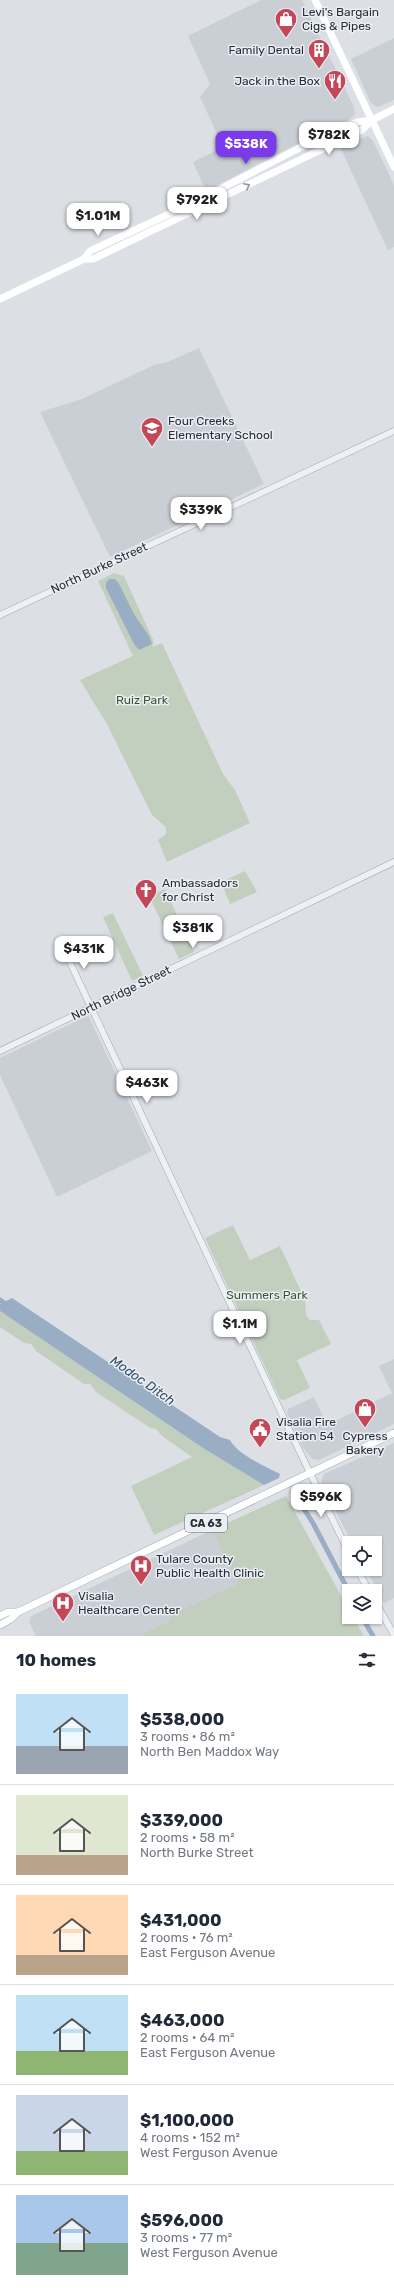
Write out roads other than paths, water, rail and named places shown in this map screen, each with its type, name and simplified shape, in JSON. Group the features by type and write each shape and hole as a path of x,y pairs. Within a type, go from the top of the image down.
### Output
{"main road":[{"path":"315,0 394,167"},
{"path":"0,299 84,259 93,259 210,204 362,130 372,120 394,109"},
{"path":"84,259 90,251 203,198 311,142 357,122 372,120"},
{"name":"CA 63","path":"0,1625 11,1619 18,1612 394,1433"},
{"name":"CA 63","path":"0,1616 8,1612 18,1612"}],"street":[{"name":"North Burke Street","path":"0,615 394,430"},
{"name":"North Bridge Street","path":"0,1051 394,862"},
{"path":"60,940 185,1209 342,1540"},
{"path":"382,1614 394,1635"}],"water":[{"path":"109,579 114,579 118,582 134,614 149,636 152,644 139,650 134,644 106,588 106,583"},
{"path":"12,1298 220,1437 230,1440 245,1455 280,1474 279,1478 264,1485 203,1448 0,1311 0,1304"}],"waterway":[{"name":"Modoc Ditch","path":"0,1300 9,1306"},
{"name":"Modoc Ditch","path":"293,1492 313,1523 345,1584"},
{"name":"Modoc Ditch","path":"366,1624 373,1636"}],"place":[{"name":"Levi's Bargain Cigs & Pipes","path":"286,38"},
{"name":"Family Dental","path":"319,70"},
{"name":"Jack in the Box","path":"335,100"},
{"name":"Four Creeks Elementary School","path":"152,448"},
{"name":"Ambassadors for Christ","path":"146,910"},
{"name":"Cypress Bakery","path":"365,1428"},
{"name":"Visalia Fire Station 54","path":"260,1448"},
{"name":"Tulare County Public Health Clinic","path":"141,1586"},
{"name":"Visalia Healthcare Center","path":"63,1622"}],"park label":[{"name":"Ruiz Park","path":"142,700"},
{"name":"Summers Park","path":"267,1295"}]}
